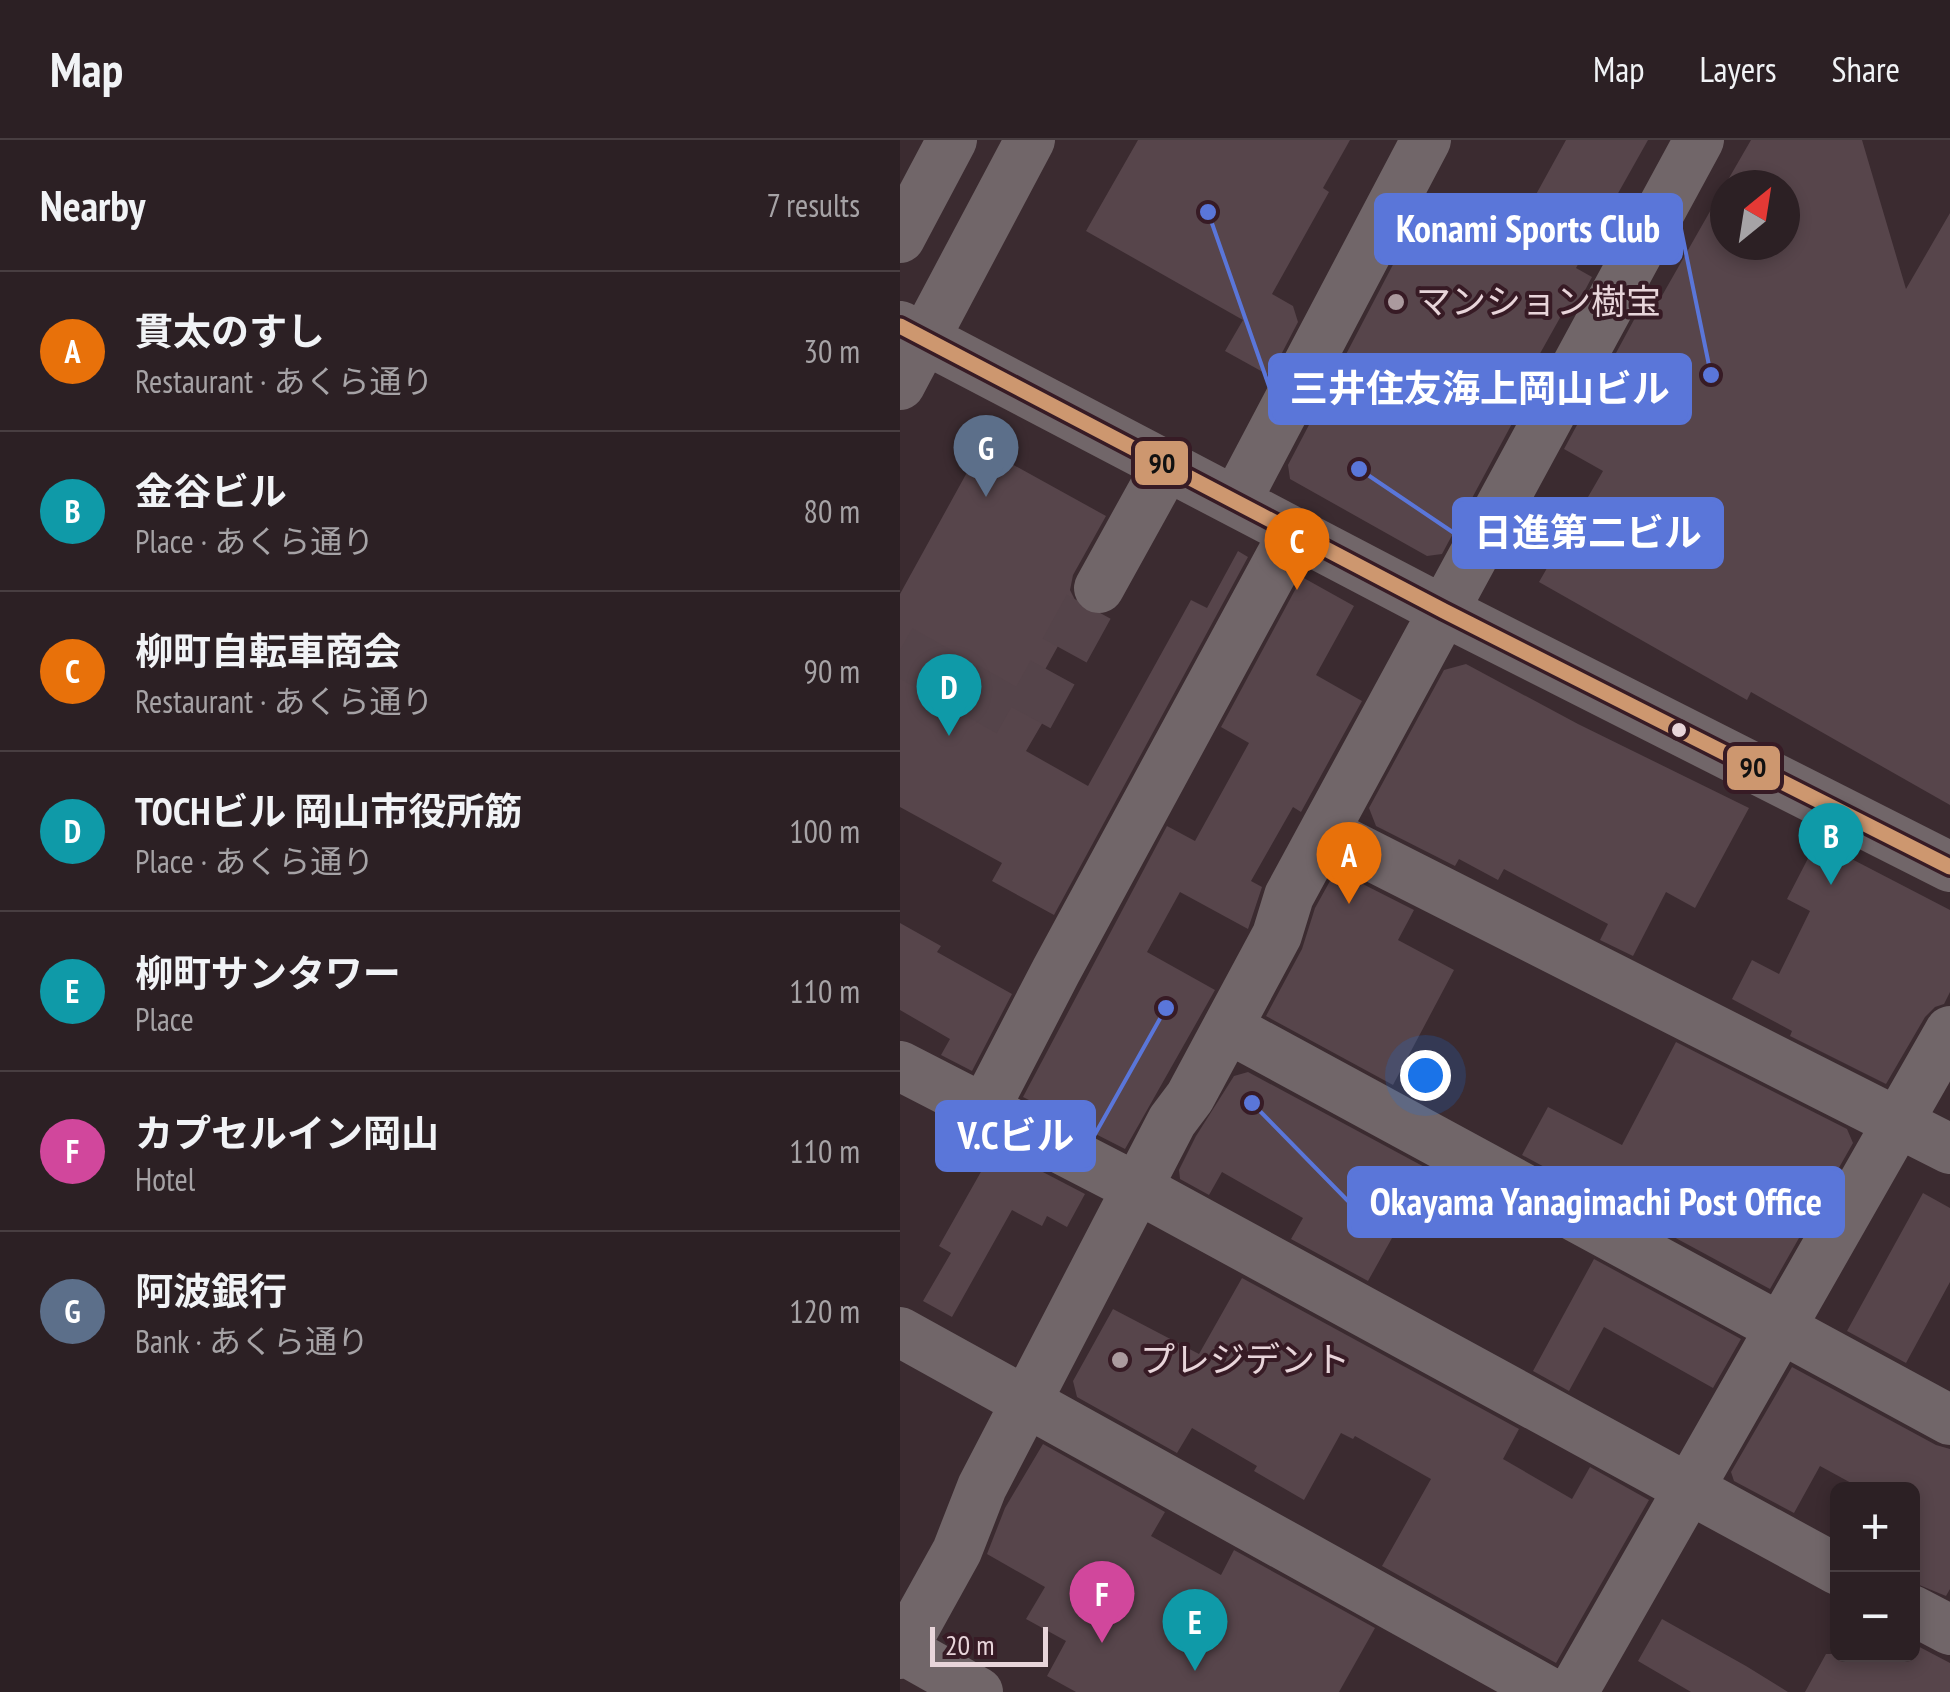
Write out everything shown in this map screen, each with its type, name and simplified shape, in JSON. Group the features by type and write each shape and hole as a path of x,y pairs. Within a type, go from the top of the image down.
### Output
{"street":[{"path":"900,238 952,140"},
{"path":"900,385 912,333 1030,140"},
{"path":"1236,501 1426,140"},
{"path":"978,1692 901,1651 958,1552 982,1486 1172,1121 1190,1097 1276,935 1290,896 1699,140"},
{"path":"912,333 1444,611 1950,867"},
{"path":"1100,588 1168,465"},
{"path":"984,1110 1294,532"},
{"path":"1324,832 1950,1149"},
{"path":"1228,1028 1950,1420"},
{"path":"1573,1692 1950,1031"},
{"path":"900,1066 1137,1188 1830,1566"},
{"path":"900,1332 1549,1692"},
{"path":"1920,1614 1950,1630"}],"building":[{"path":"1138,140 1350,140 1323,188 1329,192 1272,294 1293,306 1298,322 1270,376 1225,351 1243,320 1086,231"},
{"path":"1566,140 1648,140 1576,268 1592,277 1574,311 1566,307 1528,375 1536,379 1442,554 1427,556 1290,479 1288,465 1430,194 1511,240"},
{"path":"1751,140 1862,140 1906,289 1950,213 1950,805 1751,692 1747,700 1539,582 1603,471 1564,449 1642,305 1651,297 1659,301 1710,211 1710,260 1800,260 1800,170 1734,170"},
{"path":"981,447 1106,516 1073,575 1070,590 1079,608 1026,704 1047,715 1026,751 1088,786 1191,600 1207,608 1238,551 1248,557 1054,915 992,881 1002,863 900,807 900,594"},
{"path":"1302,577 1354,606 1316,675 1362,701 1301,812 1293,807 1251,881 1262,887 1248,929 1180,892 1147,952 1215,990 1125,1149 1023,1097 1167,826 1195,841 1249,743 1221,727"},
{"path":"1466,664 1749,808 1695,908 1666,892 1633,956 1600,940 1608,924 1504,869 1498,880 1459,859 1455,866 1376,826 1369,808 1444,670"},
{"path":"1817,841 1950,910 1950,992 1944,1004 1925,1017 1886,1084 1790,1036 1792,1031 1732,999 1752,960 1779,974 1810,911 1787,899"},
{"path":"1347,876 1414,910 1398,940 1454,970 1393,1085 1266,1016 1302,949 1315,908 1330,881"},
{"path":"900,923 941,946 937,952 1012,994 972,1071 941,1055 950,1039 900,1010"},
{"path":"1676,1042 1847,1129 1853,1143 1770,1289 1522,1155 1548,1107 1622,1145"},
{"path":"1248,1072 1430,1170 1368,1281 1291,1239 1303,1218 1222,1172 1209,1195 1180,1179 1179,1170 1196,1136 1234,1076"},
{"path":"995,1147 1085,1194 1067,1227 1047,1216 1042,1226 1012,1210 952,1317 923,1301 951,1253 939,1246"},
{"path":"1923,1193 1950,1208 1950,1282 1906,1363 1847,1331"},
{"path":"1594,1259 1741,1339 1713,1388 1604,1327 1569,1391 1533,1371"},
{"path":"1242,1278 1519,1429 1503,1459 1572,1499 1590,1467 1649,1500 1556,1663 1382,1566 1431,1479 1355,1436 1353,1439 1341,1433 1304,1500 1254,1471 1257,1466 1192,1428 1177,1453 1077,1397 1073,1381 1113,1309 1199,1354"},
{"path":"1792,1367 1950,1449 1950,1589 1946,1596 1920,1585 1920,1482 1849,1482 1820,1466 1794,1513 1734,1481 1731,1472"},
{"path":"1043,1444 1165,1512 1151,1536 1221,1575 1234,1550 1375,1628 1339,1692 1076,1692 1047,1676 1066,1641 1026,1619 1045,1587 987,1554 1005,1508"},
{"path":"1662,1619 1788,1692 1691,1692 1638,1661"},
{"path":"1920,1647 1950,1663 1950,1692 1805,1692 1826,1654 1830,1654 1830,1662 1920,1662"}],"tunnel":[{"path":"900,650 1026,721 1099,588"}],"transit line":[{"name":"90","path":"900,326 1444,611 1950,867"}],"place":[{"name":"三井住友海上岡山ビル","path":"1208,212"},
{"name":"マンション樹宝","path":"1396,302"},
{"name":"Konami Sports Club","path":"1711,375"},
{"name":"日進第二ビル","path":"1359,469"},
{"name":"阿波銀行","path":"986,497"},
{"name":"柳町自転車商会","path":"1297,590"},
{"name":"TOCHビル 岡山市役所筋","path":"949,736"},
{"name":"金谷ビル","path":"1831,885"},
{"name":"貫太のすし","path":"1349,904"},
{"name":"V.Cビル","path":"1166,1008"},
{"name":"Okayama Yanagimachi Post Office","path":"1252,1103"},
{"name":"プレジデント","path":"1120,1360"},
{"name":"カプセルイン岡山","path":"1102,1643"},
{"name":"柳町サンタワー","path":"1195,1671"}]}
